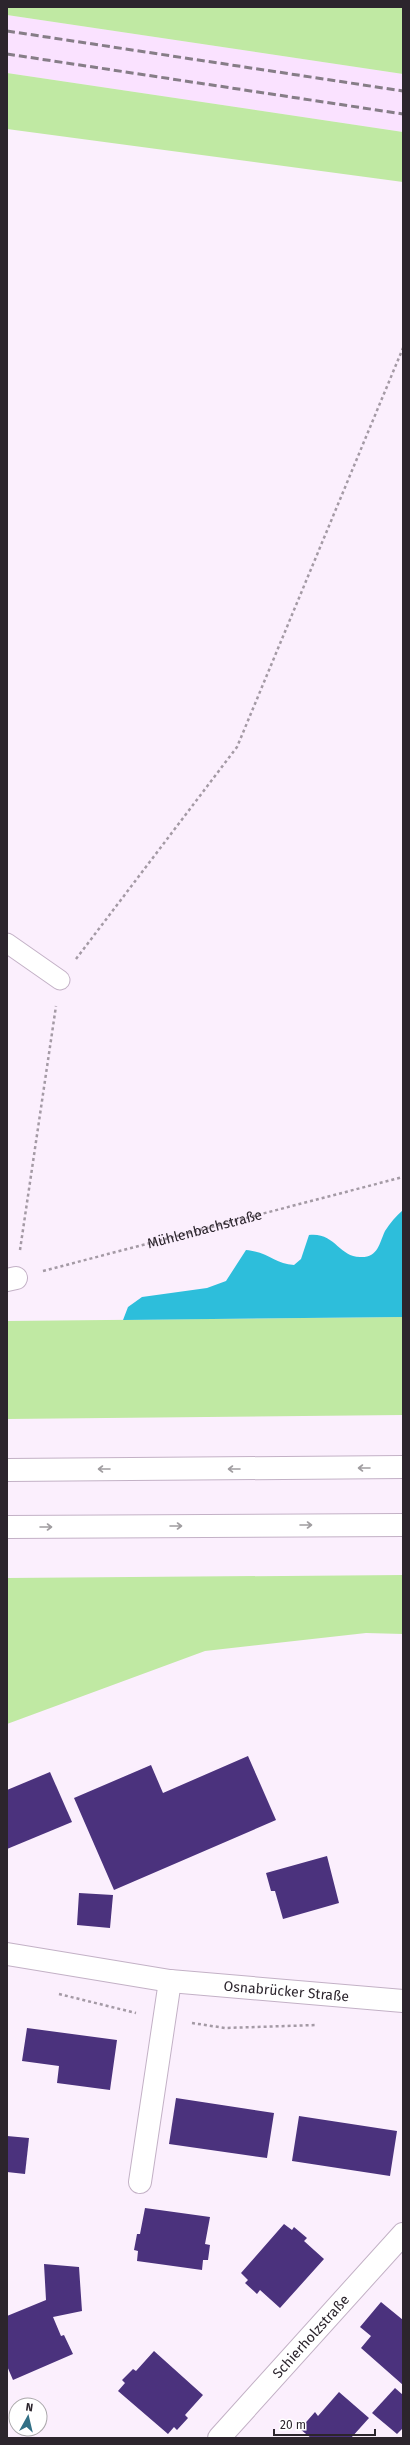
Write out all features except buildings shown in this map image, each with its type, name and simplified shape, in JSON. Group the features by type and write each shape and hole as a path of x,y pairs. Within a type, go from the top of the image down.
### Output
{"main road":[{"path":"7,1470 403,1468"},
{"path":"7,1527 403,1525"},
{"name":"Osnabrücker Straße","path":"7,1954 170,1981 254,1990 403,2001"},
{"path":"140,2182 170,1981"},
{"name":"Schierholzstraße","path":"219,2438 403,2234"}],"lane":[{"path":"7,943 60,980"}],"path":[{"path":"11,1279 60,980 237,747 403,348"},
{"name":"Mühlenbachstraße","path":"11,1279 403,1177"}],"shaded area":[{"path":"7,15 403,74 403,132 7,73"}],"green space":[{"path":"7,7 403,7 403,74 7,15"},
{"path":"7,73 403,132 403,182 7,129"},
{"path":"403,1317 403,1415 7,1419 7,1321"},
{"path":"403,1575 403,1634 366,1633 205,1651 7,1724 7,1578"}],"water":[{"path":"403,1210 403,1317 123,1320 128,1307 142,1297 207,1288 226,1281 246,1250 261,1253 282,1263 294,1265 301,1259 309,1235 318,1235 325,1237 353,1256 366,1257 374,1253 389,1225"}],"railway":[{"path":"7,31 403,91"},
{"path":"7,54 403,114"}]}
